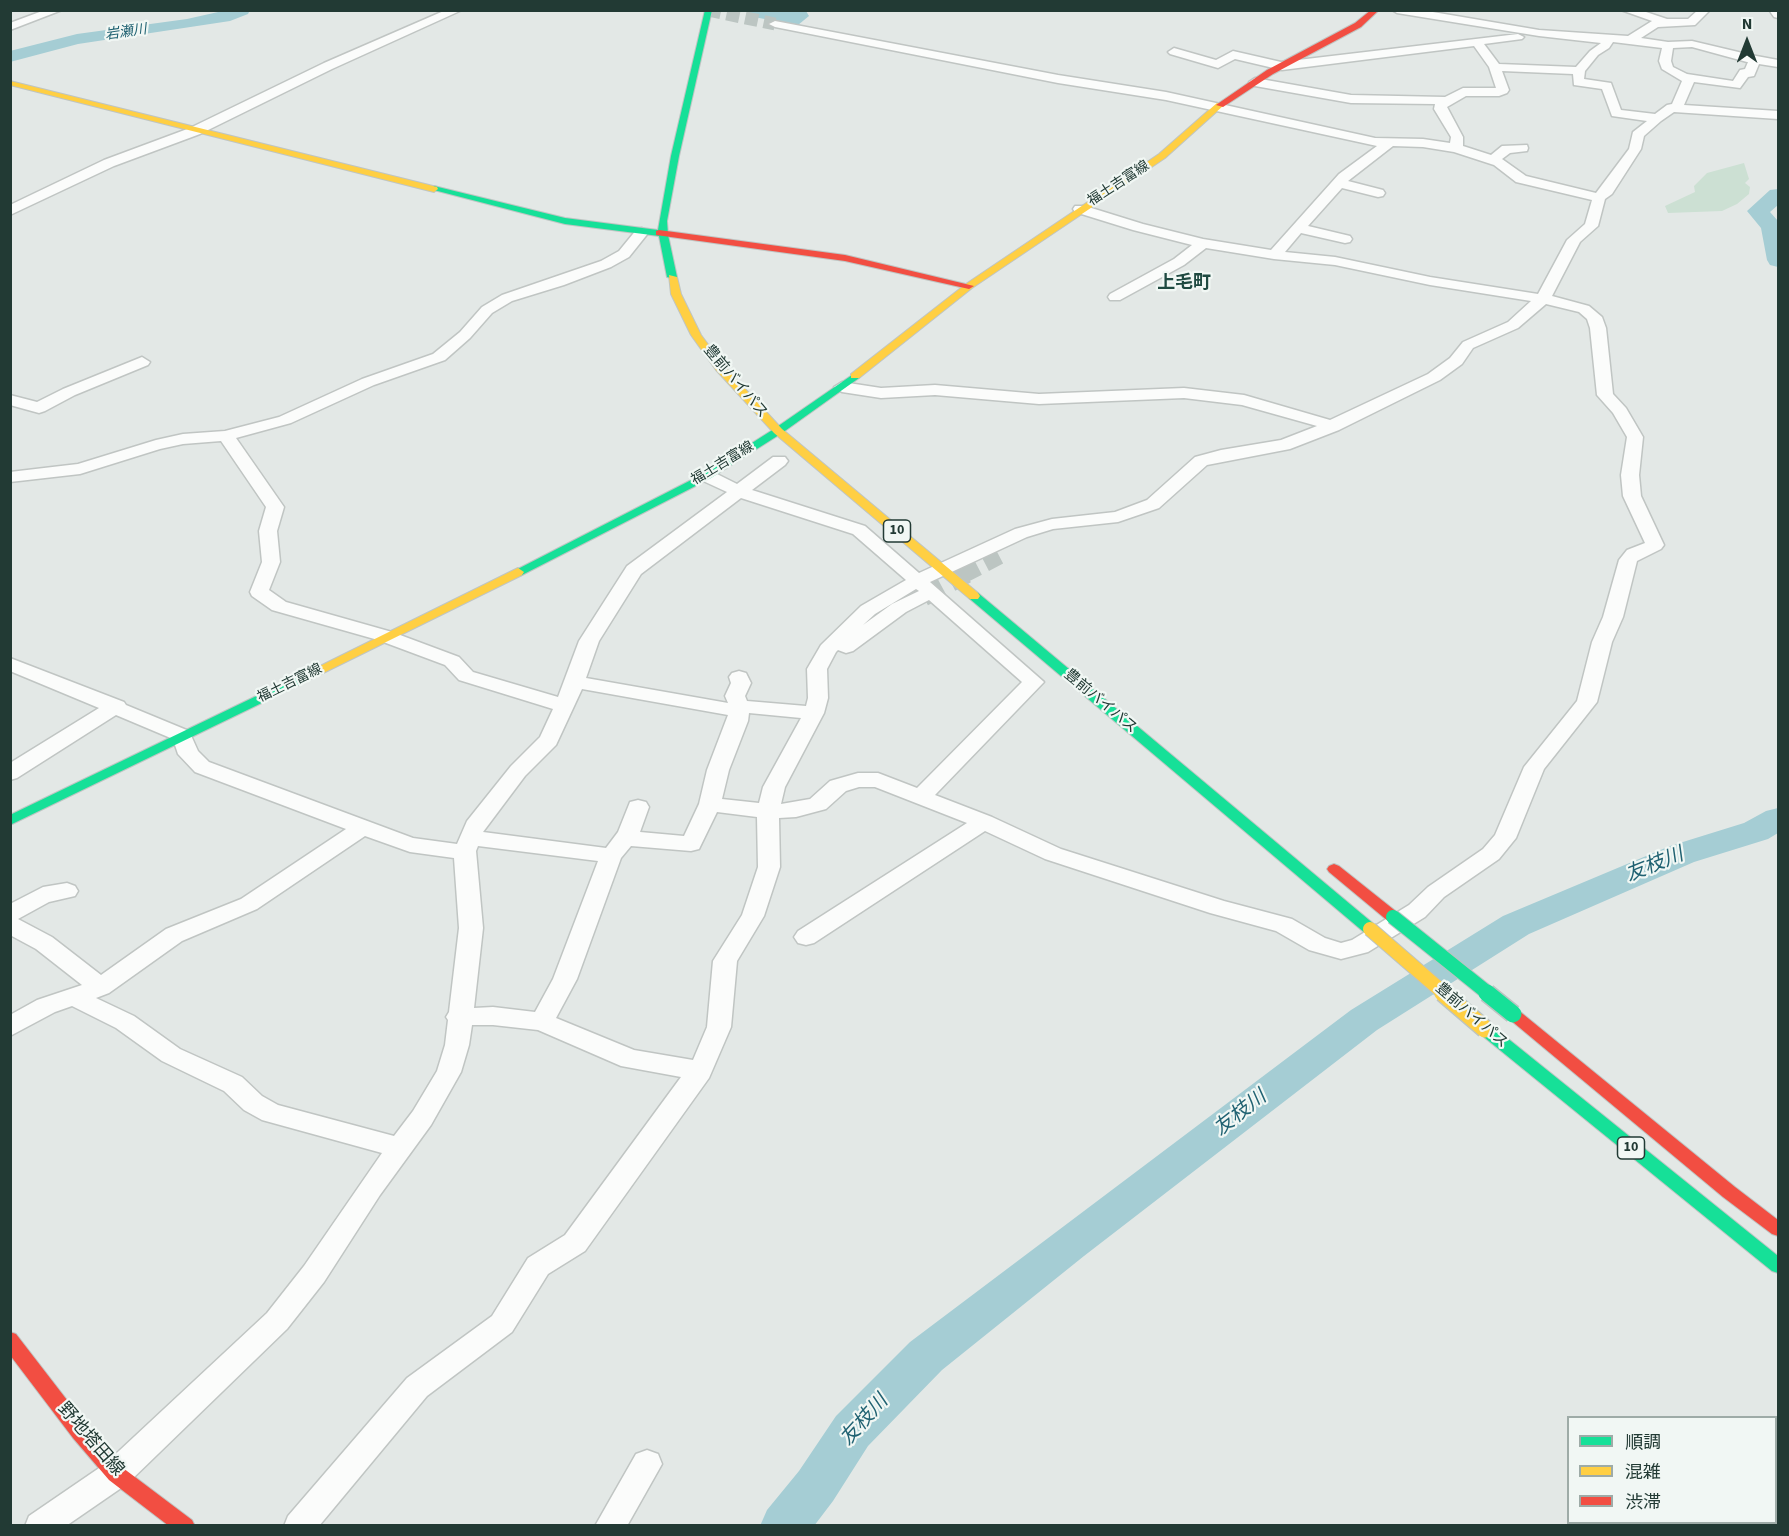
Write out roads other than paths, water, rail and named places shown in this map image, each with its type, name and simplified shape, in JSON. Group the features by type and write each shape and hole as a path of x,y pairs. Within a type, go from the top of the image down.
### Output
{"main road":[{"name":"豊前バイパス","path":"709,10 675,156 663,221 663,235 676,294 696,335 720,368 778,431 957,561 1485,1029 1779,1266"},
{"name":"福土吉富線","path":"10,821 385,636 484,590 707,476 842,387 969,285 1162,156 1215,108 1283,65 1358,26 1376,10"},
{"path":"10,83 195,131 565,221 845,258 969,285"},
{"path":"684,220 686,254"},
{"name":"豊前バイパス","path":"1321,858 1729,1192 1779,1229"},
{"name":"野地塔田線","path":"10,1340 80,1432 116,1474 185,1526"}],"street":[{"path":"10,27 57,10"},
{"path":"10,211 109,163 195,131 328,66 457,10"},
{"path":"1397,10 1539,33 1664,45 1692,44 1755,60 1779,63"},
{"path":"1496,25 1498,10"},
{"path":"1626,10 1666,22"},
{"path":"1691,23 1705,10"},
{"path":"1774,10 1779,15"},
{"path":"1630,40 1654,24 1691,23 1704,31 1692,44"},
{"path":"775,24 1058,79 1166,96 1375,142 1423,143 1456,148 1494,160 1521,179 1599,198"},
{"path":"1174,52 1218,64 1233,55 1283,65 1539,33"},
{"path":"1606,39 1605,46 1594,52 1579,71 1578,82 1607,86 1616,113 1658,118"},
{"path":"1456,148 1457,137 1440,109 1441,105 1463,92 1503,90 1495,66 1476,41"},
{"path":"1664,45 1668,69 1689,80 1677,108"},
{"path":"1682,77 1736,85 1744,74 1755,74 1755,60"},
{"path":"1495,66 1579,71"},
{"path":"1255,82 1351,99 1446,101"},
{"path":"299,1526 417,1387 501,1324 538,1266 576,1243 700,1071 719,1027 725,961 753,916 769,867 768,811 774,787 814,713 818,698 817,669 828,649 868,610 921,588 957,561 1021,533 1052,524 1118,517 1153,504 1201,461 1221,455 1284,445 1333,426 1434,377 1456,360 1468,345 1513,325 1543,299 1574,240 1591,226 1599,198 1607,191 1635,149 1638,135 1671,108 1779,115"},
{"path":"1274,255 1344,177 1389,143"},
{"path":"1494,160 1500,153 1522,148"},
{"path":"1340,183 1378,193"},
{"path":"710,804 768,811 796,810 818,804 838,786 858,780 878,780 984,822 1053,855 1218,908 1284,925 1317,944 1341,951 1360,946 1417,911 1436,892 1491,854 1505,838 1534,767 1587,702 1602,642 1613,617 1628,560 1634,554 1655,545 1632,496 1630,475 1635,437 1620,411 1605,395 1598,328 1594,316 1571,304 1430,281 1335,261 1274,255 1203,243 1138,227 1080,209"},
{"path":"1298,228 1345,239"},
{"path":"10,477 80,469 183,439 226,436 285,420 368,382 439,357 465,335 487,310 507,298 606,264 624,254 642,232"},
{"path":"1115,297 1179,262 1203,243"},
{"path":"10,400 39,408 69,392 142,362"},
{"path":"842,387 881,393 934,390 1039,399 1184,393 1245,400 1333,426"},
{"path":"226,436 275,507 267,531 271,562 259,592 279,606 385,636 452,661 466,676 565,706"},
{"path":"463,845 518,771 549,740 575,682 589,641 634,570 779,461"},
{"path":"707,476 738,491 859,530 921,588 1034,682 920,797"},
{"path":"1004,554 1032,540 1080,528 1089,520"},
{"path":"10,664 117,706 182,735 188,754 202,767 304,803 362,828 410,845 540,845 611,856"},
{"path":"625,838 691,844 710,804 718,770 738,721 739,708 735,696 741,683 739,677"},
{"path":"575,682 739,708 814,713"},
{"path":"10,773 117,706"},
{"path":"542,1022 565,979 611,856 625,838 638,807"},
{"path":"807,937 984,822"},
{"path":"10,1027 46,1006 101,987 174,935 249,904 337,847 362,828"},
{"path":"40,1526 116,1474 277,1321 314,1274 422,1118 449,1072 457,1045 458,1017 471,928 463,845"},
{"path":"10,914 43,895 67,891"},
{"path":"10,925 44,943 101,987"},
{"path":"74,997 124,1022 171,1054 233,1084 253,1103 271,1113 400,1148"},
{"path":"458,1017 493,1016 542,1022 630,1059 700,1071"},
{"path":"610,1526 647,1464"}],"water":[{"path":"748,11 806,11 809,16 798,25 748,16"}],"waterway":[{"name":"岩瀬川","path":"10,57 77,39 187,24 230,16 242,10"},
{"name":"友枝川","path":"1778,195 1758,211 1772,227 1778,260"},
{"name":"友枝川","path":"784,1526 816,1486 852,1431 926,1356 1069,1244 1364,1020 1516,925 1682,854 1756,831 1778,819"}],"tunnel":[{"path":"708,10 775,24"},
{"path":"964,575 1004,554"},
{"path":"923,596 966,573"}],"district":[{"name":"上毛町","path":"1184,284"}]}
